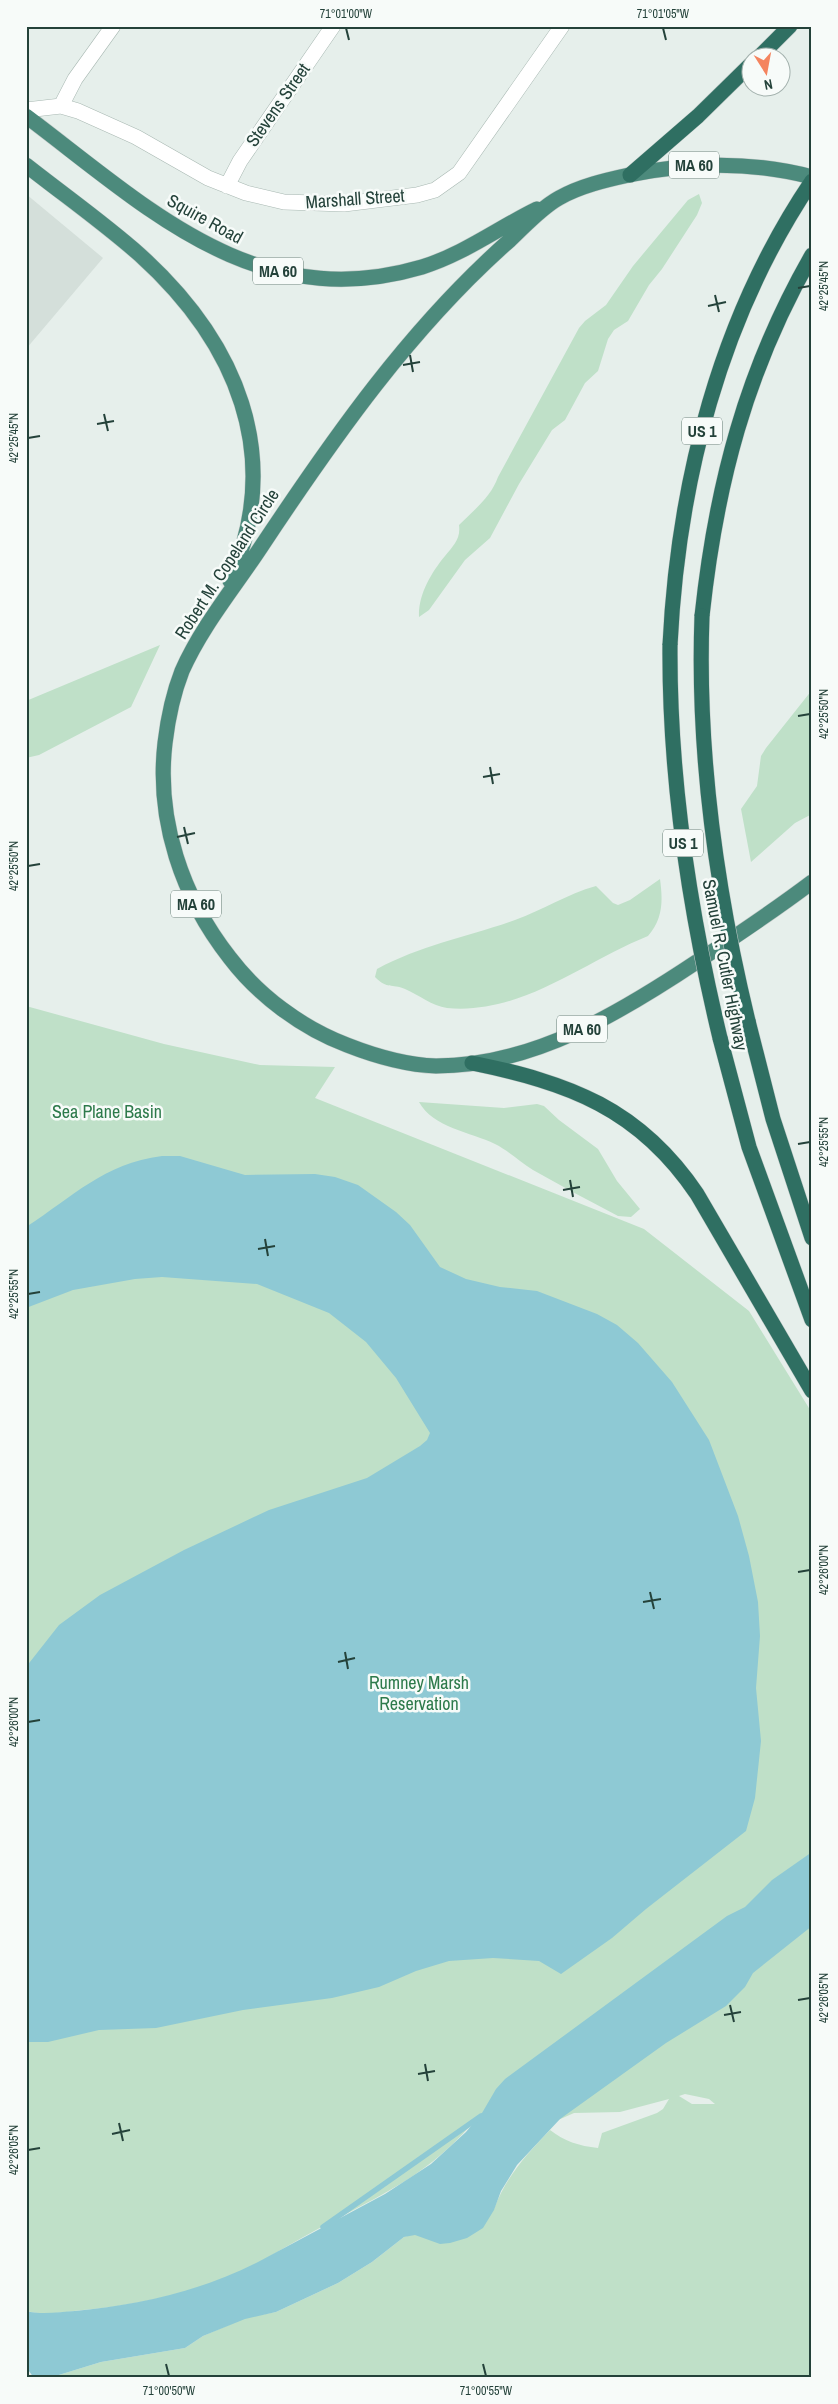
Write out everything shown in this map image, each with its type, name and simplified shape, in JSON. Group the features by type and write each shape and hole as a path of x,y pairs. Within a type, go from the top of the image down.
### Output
{"highway":[{"path":"768,48 790,26"},
{"path":"630,175 698,116 740,75"},
{"name":"Squire Road","path":"26,116 144,205 186,234 232,257 264,268 297,275 354,277 422,267 468,248 558,198"},
{"name":"Robert M. Copeland Circle","path":"812,177 768,168 726,164 683,166 630,175 593,185 558,198 498,250 465,282 415,338 319,459 211,618 186,662 177,685 168,723 164,761 165,800 171,838 180,870 197,907 221,947 252,983 290,1015 313,1029 359,1050 398,1060 434,1066 472,1063 548,1044 618,1011 746,930 812,882"},
{"name":"MA 60","path":"26,165 136,252 174,291 212,340 236,385 246,413 253,450 252,500 239,558 211,618"},
{"name":"Samuel R. Cutler Highway","path":"812,181 782,229 734,331 704,426 682,524 672,603 670,645 671,724 682,838 701,955 720,1038 755,1163 812,1320"},
{"name":"Samuel R. Cutler Highway","path":"812,254 771,336 736,430 713,528 702,616 701,694 709,800 726,918 748,1021 773,1119 812,1238"},
{"path":"472,1063 525,1074 582,1094 628,1121 660,1148 677,1167 702,1201 812,1391"}],"street":[{"path":"61,106 75,79 113,26"},
{"name":"Stevens Street","path":"227,186 240,161 332,26"},
{"name":"Marshall Street","path":"26,110 61,106 78,111 118,128 191,169 227,186 266,198 323,204 417,195 435,190 458,173 562,26"}],"shaded area":[{"path":"26,194 103,258 26,349"}],"green space":[{"path":"699,194 702,203 697,215 662,269 649,285 628,321 614,330 608,339 598,371 585,383 565,420 552,430 519,484 490,538 465,560 429,610 419,617 419,609 426,585 456,542 459,534 459,525 482,503 491,491 579,328 606,305 633,266 688,200"},
{"path":"160,645 131,707 39,755 26,758 26,701"},
{"path":"812,690 812,814 795,823 751,862 741,809 757,786 761,756"},
{"path":"660,879 661,909 657,923 648,936 526,995 501,1003 475,1008 447,1008 431,1003 400,987 383,984 375,977 377,969 394,961 445,942 515,920 585,889 596,886 613,903 618,905 630,900"},
{"name":"Rumney Marsh Reservation","path":"26,1006 164,1044 260,1065 335,1067 315,1098 644,1229 749,1311 812,1413 812,2378 49,2378 101,2362 185,2348 203,2336 245,2318 276,2312 338,2283 372,2262 404,2237 494,2209 504,2187 518,2167 550,2130 572,2142 598,2148 602,2133 657,2113 663,2109 669,2099 620,2112 574,2113 549,2124 481,2113 444,2152 425,2168 385,2193 233,2275 160,2298 121,2306 54,2313 26,2311","holes":["685,2094 709,2099 715,2104 692,2104 679,2096"]},
{"path":"419,1102 504,1108 537,1104 544,1106 559,1120 598,1149 617,1181 640,1209 631,1217 618,1216 533,1170 495,1144 443,1124 425,1111"}],"water":[{"path":"162,1156 180,1156 245,1175 315,1174 335,1177 358,1185 396,1212 410,1225 440,1267 466,1279 500,1287 537,1291 597,1314 617,1325 638,1343 672,1382 709,1440 738,1516 749,1556 758,1602 760,1636 756,1688 761,1741 755,1798 746,1831 612,1938 561,1974 539,1961 493,1958 449,1961 416,1971 379,1987 332,1998 243,2010 156,2028 99,2030 48,2042 26,2042 26,1667 59,1625 100,1595 184,1550 269,1510 367,1478 420,1446 427,1440 430,1433 396,1378 366,1342 329,1313 257,1284 162,1277 135,1279 73,1290 26,1308 26,1227 106,1174 141,1160"},
{"path":"812,1852 812,1926 753,1973 745,1987 726,2006 666,2043 560,2119 517,2165 501,2191 494,2210 483,2228 467,2238 450,2243 440,2244 415,2235 404,2237 372,2262 338,2283 276,2312 245,2319 203,2336 185,2348 101,2362 49,2378 34,2378 26,2367 26,2311 38,2313 57,2312 123,2305 192,2289 258,2262 385,2194 431,2164 466,2132 482,2113 496,2089 505,2079 727,1916 745,1907 772,1880"}],"waterway":[{"path":"323,2227 481,2116"}],"park label":[{"name":"Sea Plane Basin","path":"107,1112"}]}
